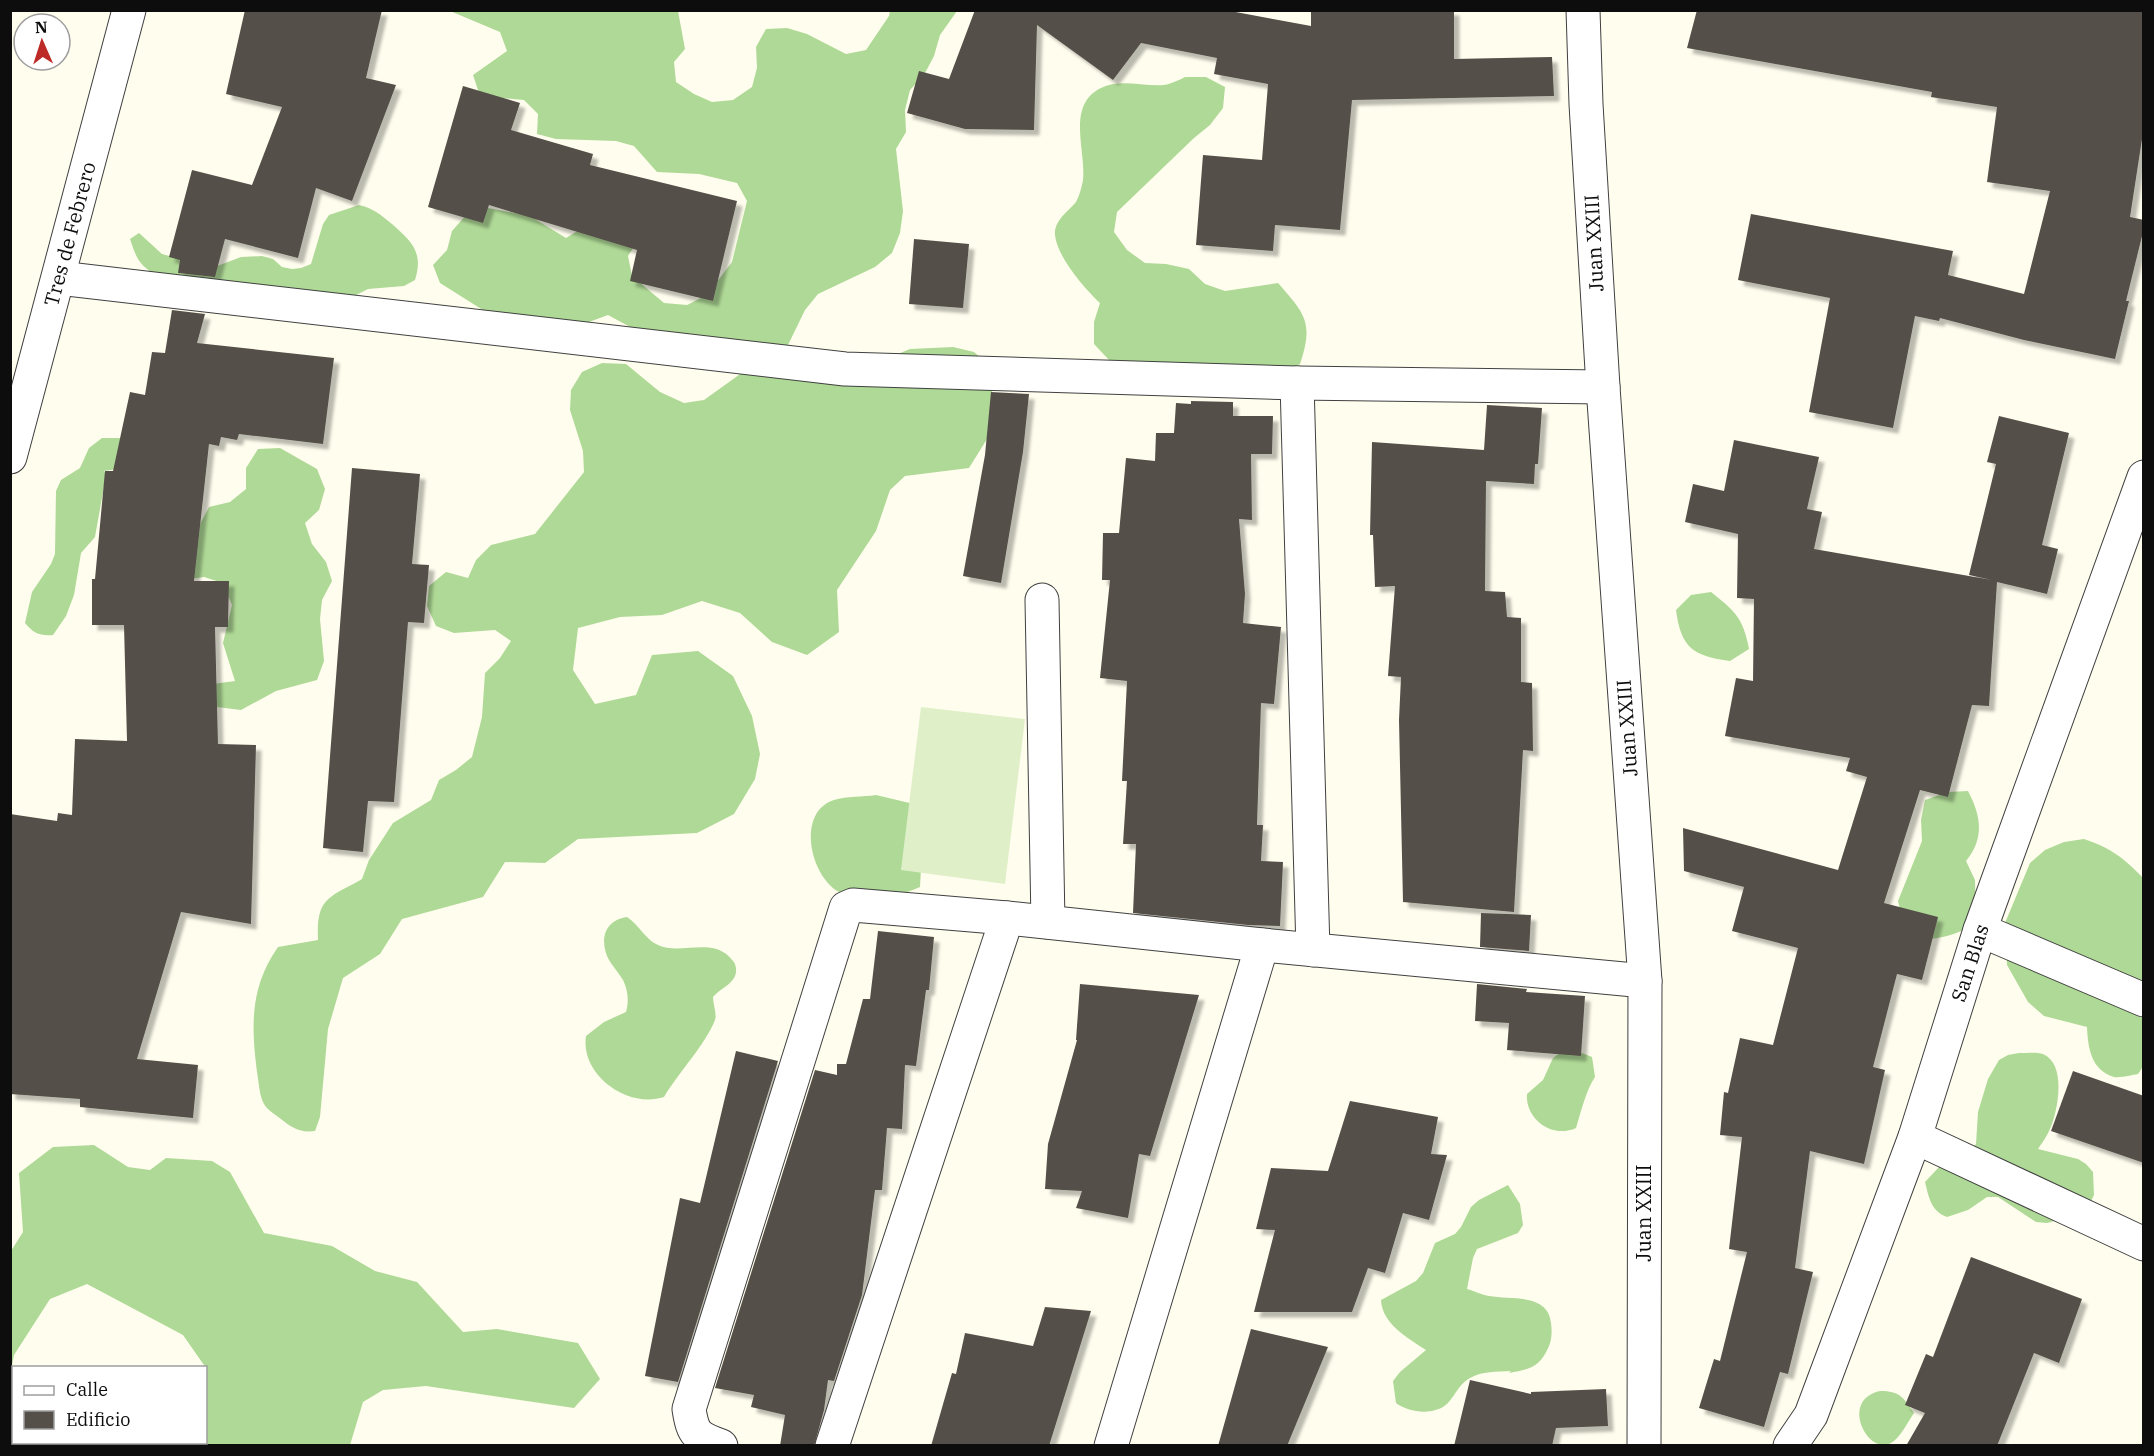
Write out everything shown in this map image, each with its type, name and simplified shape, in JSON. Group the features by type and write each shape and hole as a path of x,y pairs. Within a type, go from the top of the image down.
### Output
{"street":[{"name":"Tres de Febrero","path":"10,457 129,10"},
{"name":"Juan XXIII","path":"1582,10 1603,387 1645,981 1644,1446"},
{"path":"59,278 845,369 1297,383 1603,387"},
{"path":"1297,383 1312,950"},
{"name":"San Blas","path":"1790,1446 1811,1415 1915,1137 1980,930 2142,484"},
{"path":"1042,600 1048,922"},
{"path":"721,1446 701,1439 691,1423 689,1409 846,908 853,905 1007,918 1312,950 1645,981"},
{"path":"832,1446 1007,918"},
{"path":"1980,930 2144,1000"},
{"path":"1111,1446 1262,945"},
{"path":"1915,1137 2144,1244"}],"green space":[{"path":"450,11 678,11 685,49 674,62 676,82 712,102 733,100 752,87 757,68 756,47 766,29 787,28 807,34 846,54 866,50 890,11 957,11 940,35 934,56 924,75 910,90 905,110 906,132 896,149 903,211 900,233 892,253 875,267 818,294 805,310 787,347 645,335 608,315 551,336 494,317 440,283 433,265 447,250 452,231 467,214 488,208 530,216 566,238 584,227 639,239 628,256 632,276 664,303 687,305 707,295 732,262 747,201 737,183 699,174 657,172 634,146 616,141 556,139 537,134 538,114 524,100 480,96 473,75 507,51 500,32"},
{"path":"1185,77 1206,77 1225,87 1223,108 1210,125 1117,212 1114,232 1127,250 1145,263 1166,264 1189,269 1205,284 1225,291 1278,283 1301,311 1306,328 1300,364 1284,373 1128,371 1109,360 1094,344 1094,322 1100,303 1073,272 1057,244 1055,230 1057,225 1076,202 1082,185 1081,117 1084,105 1090,96 1108,85 1124,83 1164,85"},
{"path":"359,205 380,215 410,242 417,254 415,280 404,286 368,289 346,300 159,277 140,261 130,239 139,233 162,254 212,268 241,257 262,256 273,259 282,267 301,268 311,264 323,224 329,215"},
{"path":"953,347 974,352 992,367 992,431 969,468 905,476 890,490 876,531 837,590 839,632 807,655 772,642 740,613 702,601 662,615 620,617 578,628 573,670 595,704 636,695 652,655 698,651 733,676 752,716 760,754 755,779 734,814 697,833 578,839 545,863 505,862 483,897 402,919 380,954 343,978 328,1029 320,1117 315,1131 296,1129 269,1110 260,1093 254,1038 255,1007 262,977 278,947 318,940 319,915 327,900 362,879 369,860 393,823 431,800 439,780 472,757 482,717 485,673 500,658 511,641 495,630 454,633 436,626 427,606 429,586 446,572 468,578 476,560 491,545 535,534 584,472 583,451 570,410 571,390 582,372 602,363 626,364 660,392 684,403 704,400 743,372 852,373 910,349"},
{"path":"102,438 133,438 125,468 104,471 106,475 95,537 81,553 74,595 66,616 53,635 44,635 34,631 25,623 32,592 55,554 56,491 61,480 80,468 89,448"},
{"path":"280,448 317,469 325,489 319,510 305,523 312,544 326,562 332,581 322,600 320,619 324,661 317,680 276,691 241,710 201,705 191,687 235,681 223,643 232,605 223,583 204,577 184,580 158,547 198,543 200,524 209,507 230,502 246,489 246,468 258,449"},
{"path":"1711,592 1737,616 1747,638 1749,649 1730,661 1698,653 1691,648 1681,633 1678,623 1676,610 1691,595"},
{"path":"921,707 1025,719 1005,884 901,870"},
{"path":"1968,791 1976,809 1979,827 1976,844 1966,861 1975,880 1976,924 1946,936 1914,940 1903,921 1898,901 1922,841 1921,820 1925,800 1948,792"},
{"path":"876,795 918,805 920,887 880,898 848,896 829,884 821,873 811,844 811,830 815,817 822,807 834,800"},
{"path":"2084,839 2116,854 2143,878 2144,1065 2138,1074 2123,1077 2106,1074 2096,1064 2088,1043 2087,1027 2044,1016 2028,1002 2007,965 2005,923 2030,863 2045,850 2064,842"},
{"path":"627,917 658,945 667,948 707,947 716,949 725,953 736,967 736,974 732,981 713,997 715,1020 711,1029 664,1097 636,1098 609,1086 591,1064 586,1050 586,1036 604,1022 626,1012 628,1000 626,988 609,960 604,939 613,922"},
{"path":"1561,1052 1582,1053 1592,1057 1595,1077 1586,1095 1576,1128 1567,1131 1549,1129 1535,1119 1530,1111 1527,1094 1543,1080 1553,1058"},
{"path":"2019,1053 2043,1054 2051,1059 2058,1077 2056,1111 2038,1149 2078,1159 2086,1164 2093,1172 2094,1195 2089,1205 2070,1217 2047,1223 2036,1222 1998,1197 1987,1197 1968,1210 1947,1217 1934,1208 1925,1182 1940,1166 1969,1152 1976,1144 1978,1112 1988,1079 1999,1060"},
{"path":"94,1145 128,1167 150,1170 166,1158 212,1161 230,1172 264,1233 332,1246 375,1271 417,1282 463,1332 497,1329 578,1343 600,1379 574,1408 426,1386 383,1390 363,1402 350,1445 174,1445 207,1444 207,1366 205,1366 183,1335 87,1284 50,1299 14,1355 11,1371 11,1251 23,1232 19,1173 53,1147"},
{"path":"1508,1185 1520,1204 1523,1225 1518,1233 1477,1249 1467,1289 1489,1296 1536,1302 1548,1313 1551,1323 1552,1334 1549,1346 1542,1359 1534,1366 1509,1373 1511,1371 1485,1373 1466,1380 1448,1403 1436,1410 1422,1412 1401,1406 1396,1403 1393,1381 1426,1350 1397,1330 1382,1309 1381,1300 1416,1281 1423,1273 1435,1243 1455,1234 1471,1207 1479,1200"},
{"path":"10,1378 12,1380 12,1444 67,1444 11,1445"},
{"path":"1880,1391 1897,1394 1914,1413 1898,1437 1891,1443 1882,1445 1874,1442 1867,1435 1859,1415 1861,1405 1868,1396"}],"building":[{"path":"245,10 382,10 366,78 396,85 352,201 316,188 298,258 225,239 215,277 178,273 180,260 169,257 192,170 252,185 282,107 226,94"},
{"path":"975,10 1225,10 1311,26 1311,10 1454,10 1454,59 1552,57 1554,96 1352,100 1340,230 1275,225 1273,251 1196,245 1203,155 1262,160 1268,84 1214,74 1217,58 1141,43 1113,80 1037,25 1034,130 965,129 907,113 919,71 949,79"},
{"path":"1697,10 2144,10 2144,126 2130,217 2144,220 2144,228 2115,359 2024,340 1940,318 1939,321 1915,316 1893,428 1809,412 1830,298 1738,280 1751,214 1953,251 1948,275 2024,294 2050,191 1987,182 1997,107 1931,97 1932,92 1687,48"},
{"path":"463,86 520,103 511,130 593,154 590,165 737,201 713,301 630,281 637,250 489,205 483,223 428,207"},
{"path":"914,239 969,244 963,308 909,304"},
{"path":"172,310 205,314 197,343 334,358 323,444 239,434 237,440 221,437 219,446 209,444 194,581 229,581 228,627 215,627 218,744 256,745 251,924 181,912 137,1059 198,1065 193,1118 80,1107 80,1099 10,1094 10,814 57,821 58,813 72,815 75,739 127,741 124,625 92,625 92,579 95,579 105,471 113,471 130,392 145,395 152,352 165,353"},
{"path":"991,392 1029,394 1023,452 1001,583 963,576 985,455"},
{"path":"1191,401 1233,402 1233,416 1273,416 1272,454 1251,454 1252,520 1239,519 1245,594 1243,623 1281,627 1274,704 1261,703 1257,825 1263,825 1261,861 1283,862 1280,926 1248,925 1133,913 1136,844 1123,844 1127,781 1122,781 1127,681 1100,678 1110,580 1102,580 1103,533 1119,533 1126,458 1155,461 1156,433 1174,433 1176,403 1191,404"},
{"path":"1487,405 1542,408 1538,464 1535,464 1534,484 1486,481 1485,591 1505,592 1507,617 1521,618 1521,682 1532,683 1533,751 1523,750 1514,912 1403,902 1399,720 1401,677 1388,676 1395,586 1375,587 1373,535 1370,535 1372,442 1484,450"},
{"path":"1999,416 2069,433 2042,545 2058,549 2047,594 1997,582 1989,706 1972,705 1948,797 1920,790 1884,903 1938,917 1922,980 1897,974 1873,1067 1885,1070 1864,1164 1810,1151 1795,1268 1813,1272 1788,1374 1780,1372 1764,1427 1699,1408 1714,1359 1720,1361 1747,1252 1729,1249 1742,1137 1720,1135 1724,1092 1728,1093 1740,1038 1773,1045 1798,948 1732,931 1744,887 1684,871 1683,828 1838,870 1867,777 1846,771 1850,758 1725,736 1736,678 1753,681 1754,599 1737,598 1738,534 1685,522 1693,484 1724,491 1734,440 1819,457 1807,509 1822,512 1814,549 1992,580 1969,575 1996,464 1987,462"},
{"path":"352,468 420,474 412,564 429,565 424,623 408,622 394,802 368,801 363,852 323,848"},
{"path":"1481,913 1531,915 1529,951 1480,947"},
{"path":"878,931 934,937 929,990 926,990 916,1066 905,1065 902,1129 887,1128 882,1190 875,1190 862,1295 834,1381 828,1380 824,1410 814,1446 780,1446 785,1415 751,1407 754,1395 715,1388 815,1070 837,1075 837,1064 846,1064 863,999 870,999"},
{"path":"1080,984 1199,995 1150,1156 1139,1154 1128,1218 1076,1208 1082,1191 1045,1189 1048,1144 1077,1040"},
{"path":"1477,984 1527,989 1526,992 1585,996 1581,1056 1507,1050 1509,1023 1475,1021"},
{"path":"736,1051 778,1061 678,1382 645,1376 680,1198 700,1203"},
{"path":"2073,1071 2144,1096 2144,1163 2051,1131"},
{"path":"1350,1101 1438,1117 1431,1154 1447,1155 1429,1220 1403,1213 1385,1273 1368,1268 1352,1312 1254,1312 1275,1230 1256,1229 1271,1168 1328,1171"},
{"path":"1971,1257 2082,1299 2059,1363 2034,1353 1997,1446 1906,1446 1925,1413 1905,1405 1926,1354 1933,1357"},
{"path":"1045,1307 1091,1311 1049,1446 931,1446 952,1373 956,1374 965,1333 1033,1346"},
{"path":"1251,1329 1328,1347 1287,1446 1218,1446"},
{"path":"1470,1380 1531,1394 1531,1392 1606,1389 1608,1426 1556,1428 1552,1446 1454,1446"}]}
